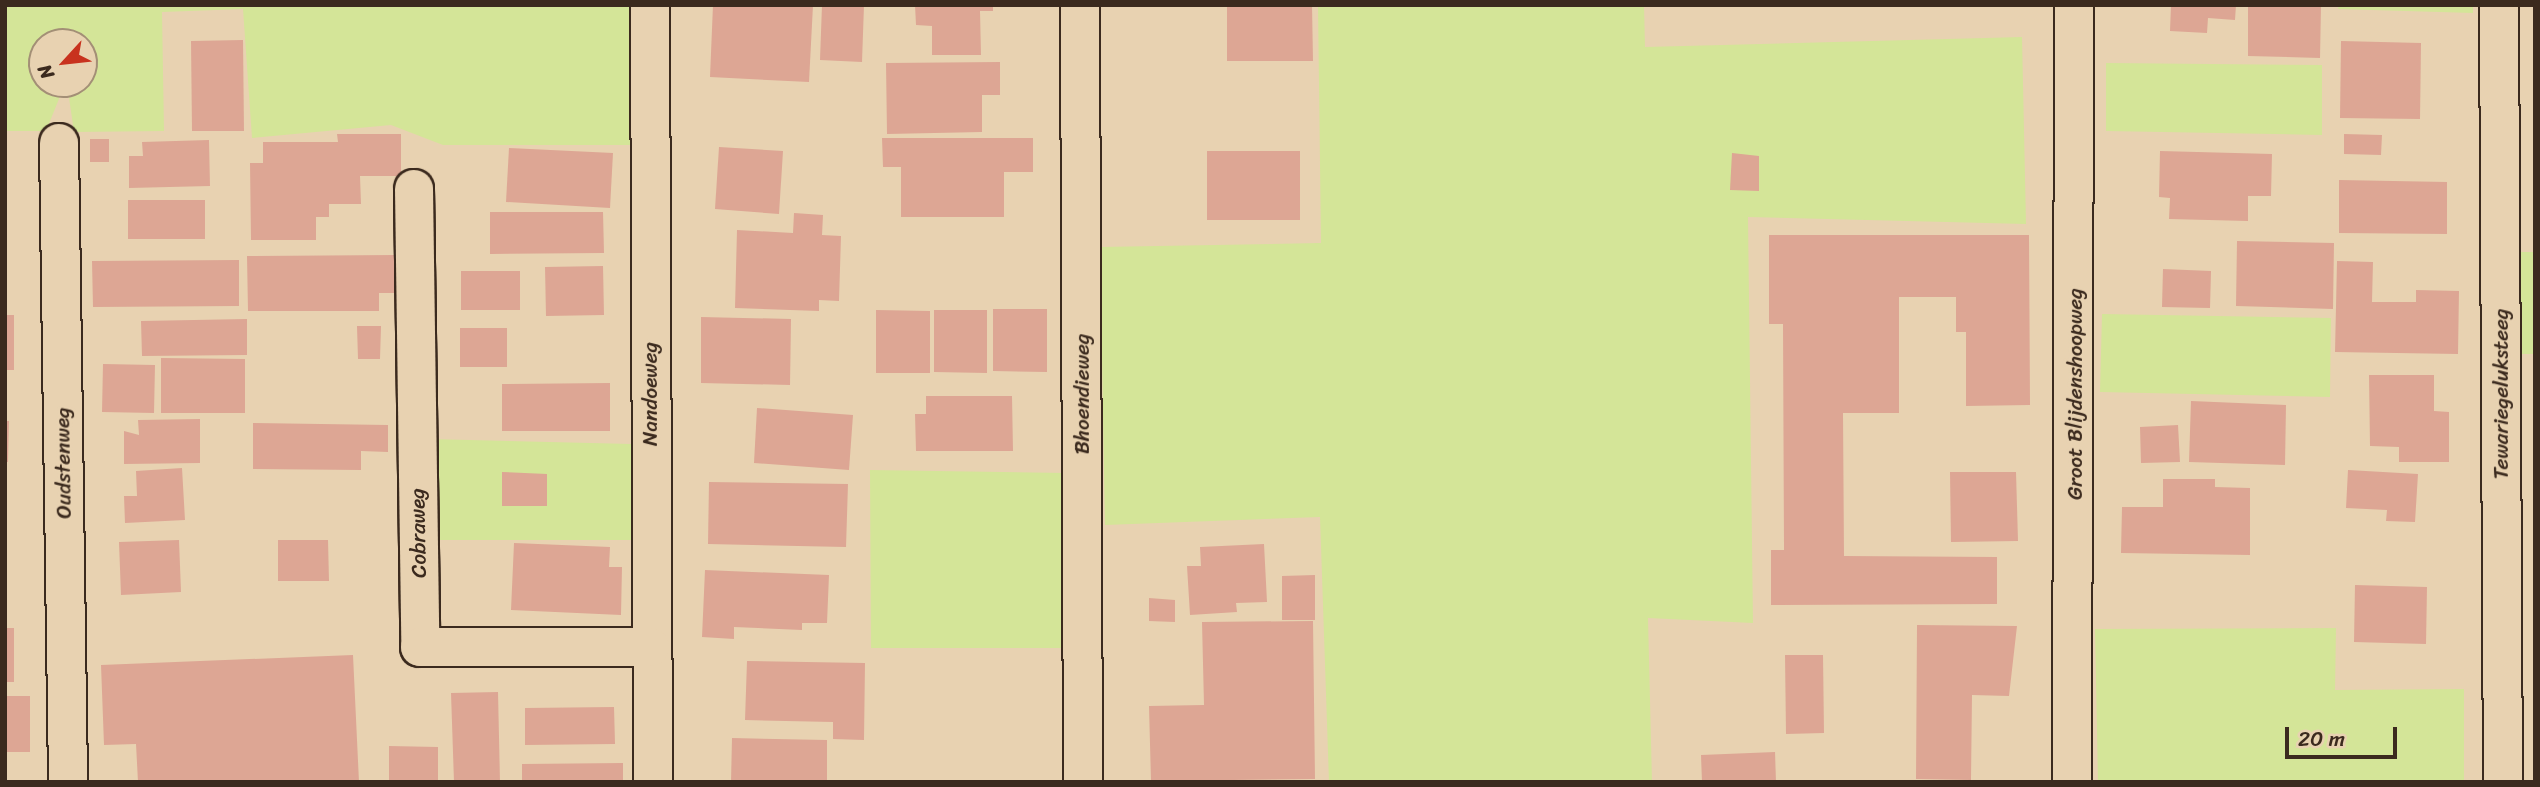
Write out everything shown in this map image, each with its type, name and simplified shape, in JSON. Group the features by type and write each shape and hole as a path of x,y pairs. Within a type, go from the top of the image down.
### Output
{"street":[{"name":"Nandoeweg","path":"650,5 650,647 653,782"},
{"name":"Bhoendieweg","path":"1080,5 1083,782"},
{"name":"Groot Blijdenshoopweg","path":"2072,782 2074,5"},
{"name":"Tewariegeluksteeg","path":"2499,5 2503,782"},
{"name":"Oudstenweg","path":"60,144 68,782"},
{"name":"Cobraweg","path":"414,189 420,647 650,647"}],"green space":[{"path":"5,5 635,5 637,145 443,145 391,125 252,138 243,9 162,12 164,131 74,132 69,98 98,98 98,28 28,28 28,98 59,98 46,131 5,131"},
{"path":"1318,5 1644,5 1645,47 2022,37 2026,224 1748,217 1753,623 1648,618 1652,782 1329,782 1320,517 1105,525 1100,247 1321,243"},
{"path":"2339,5 2473,5 2473,13 2338,9"},
{"path":"2106,63 2322,65 2322,135 2106,131"},
{"path":"2519,252 2535,252 2535,354 2517,354"},
{"path":"2102,314 2331,318 2330,397 2100,392"},
{"path":"429,439 631,444 632,540 429,540"},
{"path":"870,470 1067,473 1068,648 871,648"},
{"path":"2336,628 2335,690 2464,689 2464,782 2098,782 2095,629"}],"building":[{"path":"713,5 813,5 809,82 710,77"},
{"path":"822,5 864,5 862,62 820,60"},
{"path":"915,5 993,5 993,11 980,11 981,55 932,55 932,26 916,25"},
{"path":"1227,5 1312,5 1313,61 1227,61"},
{"path":"2171,5 2236,5 2235,20 2208,18 2207,33 2170,31"},
{"path":"2248,5 2321,5 2320,58 2248,56"},
{"path":"243,40 244,131 192,131 191,41"},
{"path":"2341,41 2421,43 2420,119 2340,118"},
{"path":"1000,62 1000,95 982,95 982,132 887,134 886,63"},
{"path":"337,134 401,134 401,176 360,176 361,204 329,204 329,217 316,217 316,240 251,240 250,163 263,163 263,142 338,142"},
{"path":"2344,134 2382,135 2381,155 2344,154"},
{"path":"882,138 1033,138 1033,172 1004,172 1004,217 901,217 901,167 883,167"},
{"path":"90,139 109,139 109,162 90,162"},
{"path":"209,140 210,186 129,188 129,156 143,156 142,142"},
{"path":"719,147 783,151 779,214 715,209"},
{"path":"509,148 613,153 610,208 506,202"},
{"path":"1207,151 1300,151 1300,220 1207,220"},
{"path":"2160,151 2272,154 2271,196 2248,196 2248,221 2169,219 2170,198 2159,197"},
{"path":"1732,153 1759,156 1759,191 1730,190"},
{"path":"2339,180 2447,182 2447,234 2339,233"},
{"path":"128,200 205,200 205,239 128,239"},
{"path":"490,212 603,212 604,253 490,254"},
{"path":"794,213 823,215 822,235 841,236 839,301 819,300 819,311 735,308 737,230 793,233"},
{"path":"1769,235 2029,235 2030,405 1966,406 1966,332 1956,332 1956,297 1899,297 1899,413 1843,413 1844,556 1997,557 1997,604 1771,605 1771,550 1784,550 1783,324 1769,324"},
{"path":"2237,241 2334,243 2333,309 2236,306"},
{"path":"396,255 396,293 379,293 379,311 248,311 247,256"},
{"path":"239,260 239,306 93,307 92,261"},
{"path":"2337,261 2373,262 2372,302 2416,302 2416,290 2459,291 2458,354 2335,352"},
{"path":"603,266 604,315 546,316 545,267"},
{"path":"2163,269 2211,271 2210,308 2162,307"},
{"path":"461,271 520,271 520,310 461,310"},
{"path":"993,309 1047,309 1047,372 993,371"},
{"path":"876,310 930,311 930,373 876,373"},
{"path":"934,310 987,310 987,373 934,372"},
{"path":"5,315 14,315 14,370 5,370"},
{"path":"701,317 791,319 790,385 701,383"},
{"path":"247,319 247,355 142,356 141,321"},
{"path":"357,326 381,326 380,359 358,359"},
{"path":"460,328 507,328 507,367 460,367"},
{"path":"161,358 245,359 245,413 161,413"},
{"path":"103,364 155,365 154,413 102,412"},
{"path":"2369,375 2434,375 2434,411 2449,412 2449,462 2399,462 2399,447 2370,446"},
{"path":"610,383 610,431 502,431 502,384"},
{"path":"926,396 1012,396 1013,451 916,451 915,414 926,414"},
{"path":"2191,401 2286,405 2285,465 2189,462"},
{"path":"757,408 853,415 849,470 754,463"},
{"path":"200,419 200,463 124,464 124,431 139,435 138,420"},
{"path":"5,421 9,421 8,462 5,462"},
{"path":"253,423 388,425 388,452 361,451 361,470 253,469"},
{"path":"2178,425 2180,462 2141,463 2140,427"},
{"path":"182,468 185,520 125,523 124,496 137,496 136,471"},
{"path":"2348,470 2418,474 2415,522 2386,521 2387,510 2346,508"},
{"path":"502,472 547,474 547,506 502,506"},
{"path":"1950,472 2016,472 2018,541 1951,542"},
{"path":"2163,479 2215,479 2215,487 2250,488 2250,555 2121,553 2122,507 2163,507"},
{"path":"709,482 848,484 846,547 708,544"},
{"path":"179,540 181,592 121,595 119,542"},
{"path":"278,540 328,540 329,581 278,581"},
{"path":"514,543 610,547 609,567 622,567 621,615 511,610"},
{"path":"1264,544 1267,602 1236,603 1237,612 1190,615 1187,566 1201,566 1200,547"},
{"path":"705,570 829,575 827,623 802,623 802,630 734,627 734,639 702,637"},
{"path":"1315,575 1315,620 1282,620 1282,576"},
{"path":"2355,585 2427,587 2426,644 2354,642"},
{"path":"1149,598 1175,600 1175,622 1149,621"},
{"path":"1313,621 1315,779 1151,781 1149,706 1204,705 1202,622"},
{"path":"1917,625 2017,626 2009,696 1972,695 1971,780 1916,779"},
{"path":"5,628 14,628 14,682 5,682"},
{"path":"353,655 359,782 138,782 136,744 104,745 101,665"},
{"path":"1785,655 1823,655 1824,733 1786,734"},
{"path":"747,661 865,663 864,740 833,739 833,722 745,720"},
{"path":"498,692 500,782 454,782 451,693"},
{"path":"5,696 30,696 30,752 5,752"},
{"path":"614,707 615,744 525,745 525,708"},
{"path":"732,738 827,740 827,782 731,782"},
{"path":"389,746 438,747 438,782 389,782"},
{"path":"1775,752 1776,782 1702,782 1701,755"},
{"path":"623,763 623,782 522,782 522,764"}]}
